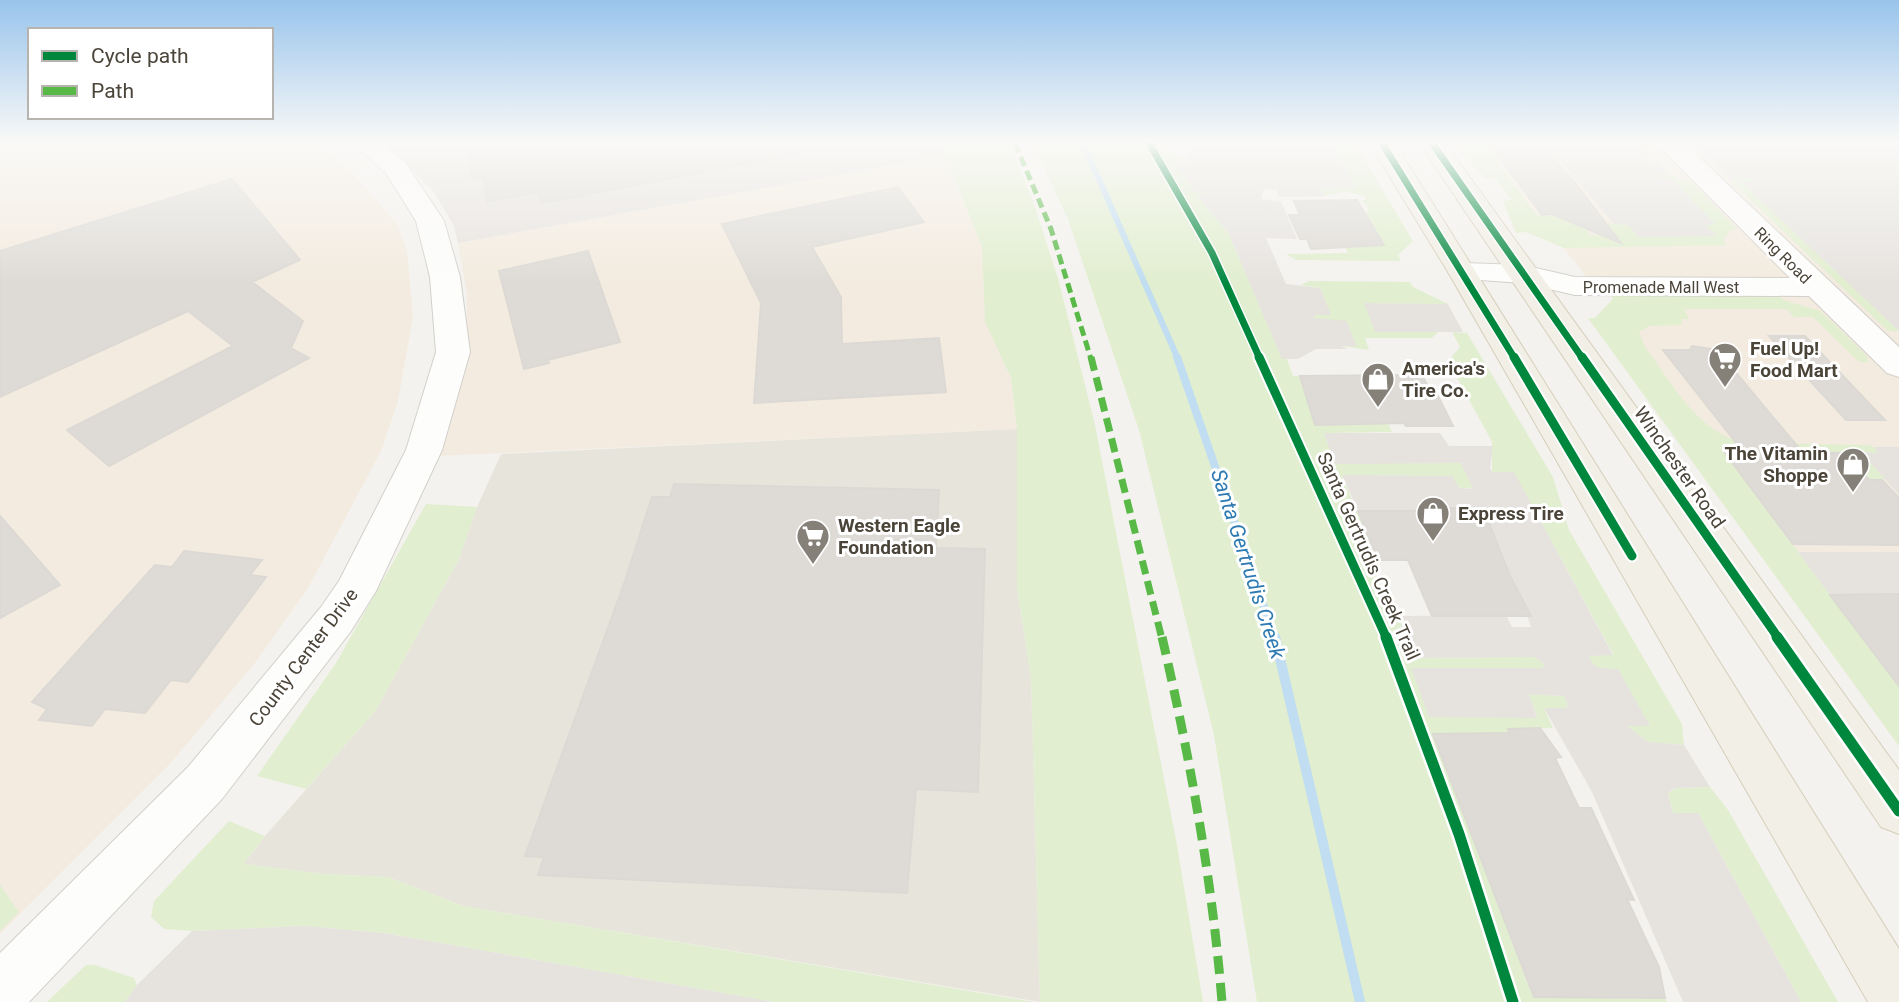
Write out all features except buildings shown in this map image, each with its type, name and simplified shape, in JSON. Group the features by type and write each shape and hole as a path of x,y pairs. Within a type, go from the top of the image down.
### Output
{"main road":[{"path":"1411,190 1899,1001"},
{"name":"Winchester Road","path":"1465,190 1899,811"}],"street":[{"name":"County Center Drive","path":"0,992 205,783 336,619 355,591 424,450 453,352 445,277 430,221 410,190"},
{"name":"Ring Road","path":"1717,190 1899,366"},
{"name":"Promenade Mall West","path":"1524,274 1552,260 1788,260"},
{"path":"1462,272 1524,274"},
{"name":"Promenade Mall West","path":"1524,274 1575,286 1815,287"}],"shaded area":[{"path":"0,190 367,190 397,224 407,251 413,317 398,401 381,451 308,588 255,663 169,765 0,934"},
{"path":"432,190 755,190 458,243 454,226"},
{"path":"755,190 958,190 982,247 985,322 1011,378 1017,429 438,456 467,340 467,295 458,243"},
{"path":"1193,190 1264,190 1261,199 1281,201 1297,239 1266,238 1286,284 1320,288 1331,315 1315,315 1313,318 1347,321 1356,346 1342,346 1347,349 1316,349 1298,359 1282,359 1228,232 1197,196 1208,192"},
{"path":"1274,190 1321,190 1324,196 1279,197 1277,190"},
{"path":"1504,190 1899,190 1899,746 1588,318 1595,318 1613,299 1611,294 1601,295 1561,245 1526,232 1516,233 1503,201 1512,200"},
{"path":"1585,190 1682,190 1715,224 1705,225 1717,236 1638,237 1629,225 1614,224"},
{"path":"1749,190 1899,190 1899,331"},
{"path":"1363,303 1448,304 1463,332 1375,332"},
{"path":"1017,429 1017,589 1031,676 1040,1002 463,906 388,877 323,874 244,864 265,836 376,710 459,559 477,507 501,454"},
{"path":"1324,433 1440,433 1449,446 1493,446 1490,468 1492,472 1514,472 1613,655 1589,656 1592,663 1599,668 1618,669 1650,726 1627,726 1648,742 1684,745 1710,787 1675,788 1668,793 1673,813 1698,813 1801,1002 1683,1002 1592,792 1544,708 1566,708 1568,705 1564,696 1529,694 1537,718 1429,717 1411,668 1541,668 1545,665 1535,657 1407,658 1400,616 1506,615 1512,627 1531,627 1527,616 1531,615 1513,582 1483,509 1358,511 1342,475 1452,476 1459,488 1473,489 1461,463 1335,464"},
{"path":"1875,447 1899,447 1899,495 1861,452 1877,453"},
{"path":"1798,552 1899,552 1899,594 1830,595"},
{"path":"304,926 384,933 774,1002 125,1002 137,985 192,931"}],"green space":[{"path":"959,190 1028,190 1059,282 1095,425 1177,845 1203,1002 1040,1002 1031,676 1017,589 1017,429 1011,378 985,322 982,247"},
{"path":"1054,190 1205,190 1208,192 1197,196 1228,232 1282,358 1287,359 1293,376 1300,376 1315,425 1388,423 1392,432 1325,433 1335,463 1461,463 1474,489 1342,476 1378,560 1370,560 1382,588 1390,588 1400,616 1407,658 1535,657 1545,665 1542,668 1412,668 1429,717 1537,717 1529,694 1564,696 1568,705 1566,708 1544,708 1553,728 1509,729 1510,733 1434,735 1533,997 1625,995 1627,999 1665,998 1667,1002 1257,1002 1214,735 1139,430 1068,219"},
{"path":"1320,190 1383,190 1413,241 1398,255 1401,261 1296,260 1286,254 1348,253 1344,245 1384,245 1371,221 1364,221 1361,213 1367,213 1368,207 1361,200 1366,200 1365,196 1344,192 1324,196"},
{"path":"1504,190 1518,190 1536,215 1566,219 1591,235 1614,235 1605,223 1716,235 1705,225 1714,224 1682,190 1699,190 1737,229 1731,230 1723,240 1727,245 1564,248 1526,232 1516,233 1503,201 1512,200"},
{"path":"1740,190 1751,190 1899,331 1888,331"},
{"path":"1309,281 1410,282 1413,287 1448,304 1364,303 1375,332 1438,332 1432,338 1365,338 1369,350 1342,346 1356,345 1313,318 1315,315 1330,314 1320,288 1301,285"},
{"path":"1610,294 1779,295 1783,300 1820,311 1867,356 1868,363 1858,361 1813,317 1794,317 1787,309 1684,309 1689,319 1681,319 1682,325 1649,326 1639,332 1645,347 1688,405 1700,418 1729,438 1746,443 1869,445 1879,450 1878,453 1862,453 1886,479 1869,480 1846,453 1725,454 1899,686 1899,746 1588,318 1595,318 1613,299"},
{"path":"1452,332 1467,333 1553,477 1569,530 1682,724 1684,745 1648,742 1626,726 1649,725 1588,656 1613,654 1514,473 1492,472 1492,442 1448,361 1460,347"},
{"path":"426,504 477,507 459,559 376,710 306,789 257,776 336,663"},
{"path":"1710,787 1728,810 1838,1002 1801,1002 1698,813 1673,813 1668,793 1676,788"},
{"path":"229,821 265,836 244,864 323,874 388,877 463,906 1034,1002 774,1002 384,933 304,926 192,931 164,929 151,917 154,901"},
{"path":"0,885 19,912 0,931"},
{"path":"86,965 95,965 134,978 137,985 125,1002 47,1002"}],"waterway":[{"name":"Santa Gertrudis Creek","path":"1104,190 1178,359"},
{"name":"Santa Gertrudis Creek","path":"1177,357 1275,639"},
{"name":"Santa Gertrudis Creek","path":"1275,637 1360,1002"}],"marked path":[{"path":"1036,190 1080,317 1158,620 1186,748 1209,876 1222,1002"}],"cycle path":[{"name":"Santa Gertrudis Creek Trail","path":"1176,190 1212,253 1398,663 1459,834 1513,1002"},
{"path":"1411,190 1632,556"},
{"path":"1465,190 1899,811"}],"place":[{"name":"Fuel Up! Food Mart","path":"1725,389"},
{"name":"America's Tire Co.","path":"1378,409"},
{"name":"The Vitamin Shoppe","path":"1853,494"},
{"name":"Express Tire","path":"1433,543"},
{"name":"Western Eagle Foundation","path":"813,566"}]}
